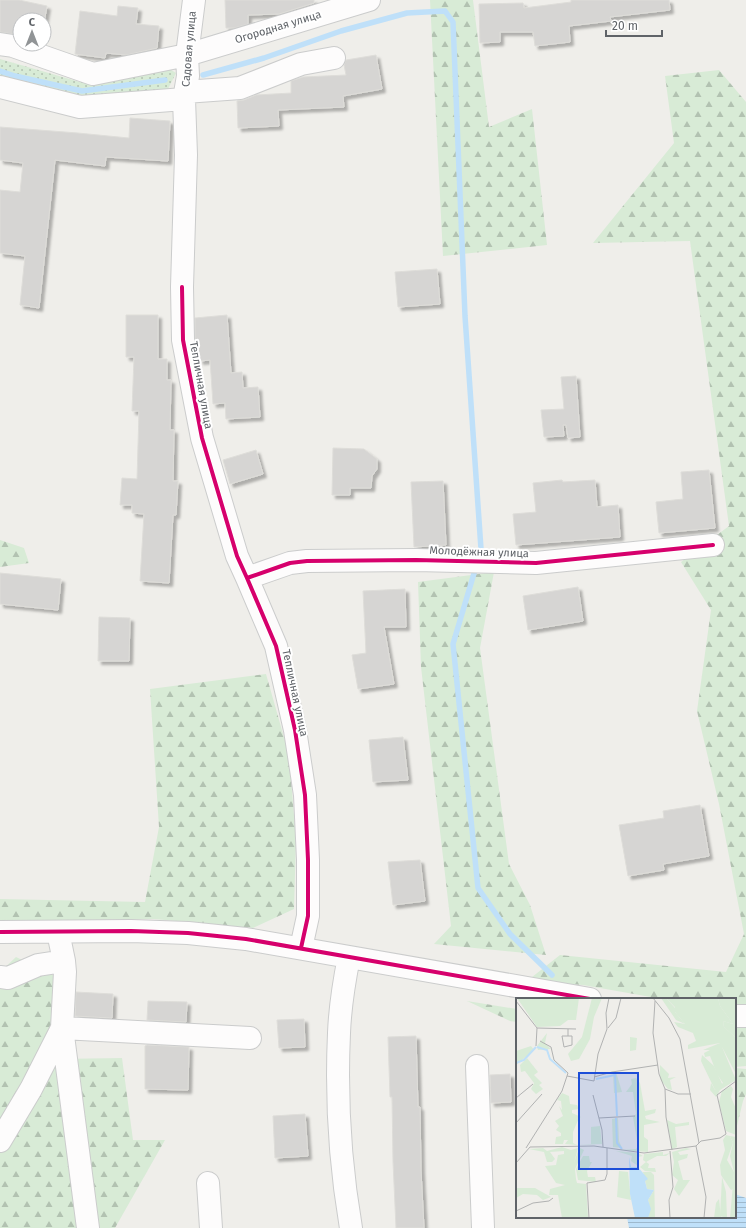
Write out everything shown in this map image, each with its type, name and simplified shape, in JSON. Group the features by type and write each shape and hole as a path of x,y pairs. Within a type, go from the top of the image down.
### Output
{"street":[{"name":"Садовая улица","path":"185,96 188,76 187,55 194,0"},
{"name":"Огородная улица","path":"0,44 13,46 93,74 187,55 369,0"},
{"path":"0,87 80,107 185,96 240,88 301,64 334,58"},
{"name":"Тепличная улица","path":"185,96 186,155 182,287 183,340 202,438 237,556 276,646 295,730 305,795 308,860 308,916 301,948"},
{"name":"Молодёжная улица","path":"247,578 290,563 307,561 416,560 536,563 712,545"},
{"path":"0,932 131,931 188,933 246,939 584,998"},
{"path":"58,932 65,972 62,1028 88,1228"},
{"path":"349,958 339,1032 339,1125 351,1228"},
{"path":"0,977 8,978 38,965 64,961"},
{"path":"62,1028 250,1038"},
{"path":"0,1141 31,1089 62,1028"},
{"path":"478,1066 483,1228"},
{"path":"208,1183 211,1228"}],"green space":[{"path":"430,0 473,0 489,127 532,109 547,245 443,256"},
{"path":"0,59 80,82 168,68 176,73 168,89 88,98 0,78"},
{"path":"719,70 746,102 746,1007 736,1006 736,998 656,998 583,985 527,981 560,955 726,972 744,934 719,804 697,711 711,610 681,562 729,526 690,241 593,243 674,143 665,76"},
{"path":"0,540 24,548 29,563 0,567"},
{"path":"494,572 480,648 509,864 530,905 546,955 434,944 451,926 421,667 418,582"},
{"path":"266,674 289,755 296,839 294,909 253,928 154,919 0,921 0,899 145,902 159,827 150,689"},
{"path":"16,957 55,976 53,1031 0,1129 0,972"},
{"path":"467,1001 516,1009 516,1022 510,1021"},
{"path":"736,1022 746,1023 746,1066 736,1067"},
{"path":"122,1058 133,1140 165,1140 115,1228 0,1228 0,1153 55,1059"},
{"path":"736,1068 746,1069 746,1094 736,1130"}],"water":[{"path":"736,1194 746,1198 746,1228 629,1228 627,1218 736,1218"}],"building":[{"path":"0,0 19,0 47,6 46,12 12,12 12,34 0,32"},
{"path":"225,0 314,0 314,3 279,14 248,15 248,24 234,28 226,28"},
{"path":"571,0 669,0 670,10 610,17 611,21 569,26 570,42 535,46 533,32 500,32 500,42 480,43 479,4 523,3 524,8 571,2"},
{"path":"118,6 138,8 136,24 159,26 157,48 126,55 106,53 105,58 75,54 80,11 117,16"},
{"path":"376,55 382,89 343,96 344,107 278,110 279,126 238,128 237,101 256,95 291,93 291,81 303,77 346,75 344,65 346,60"},
{"path":"130,118 170,121 168,161 106,157 105,166 55,160 39,308 20,305 25,256 0,253 0,190 20,192 23,163 0,160 0,127 129,138"},
{"path":"437,269 440,304 398,307 395,272"},
{"path":"126,315 158,315 158,359 167,359 167,380 171,380 170,430 174,430 173,481 178,481 176,515 173,515 169,583 140,581 144,514 132,513 132,505 120,505 122,478 137,479 139,411 132,411 134,357 126,357"},
{"path":"227,315 231,373 242,372 243,388 258,387 260,417 226,419 225,403 213,404 210,360 200,361 195,339 195,318"},
{"path":"576,376 580,437 568,438 566,425 563,425 564,436 544,437 541,410 564,409 561,377"},
{"path":"333,448 364,449 377,459 377,469 372,476 371,488 350,488 350,495 332,495"},
{"path":"256,450 263,474 230,484 223,460"},
{"path":"709,470 715,528 659,533 656,502 683,499 681,472"},
{"path":"562,480 563,482 595,480 597,507 618,505 620,537 516,545 513,514 536,512 533,483"},
{"path":"443,481 446,545 414,547 411,482"},
{"path":"0,573 61,579 58,610 0,604"},
{"path":"578,587 583,621 528,630 523,596"},
{"path":"405,589 406,627 384,627 394,684 358,689 352,655 366,653 363,591"},
{"path":"99,617 130,618 129,661 98,661"},
{"path":"403,737 408,780 373,782 369,740"},
{"path":"700,805 709,856 663,864 664,870 628,876 619,825 664,818 663,811"},
{"path":"420,860 425,901 393,905 388,862"},
{"path":"76,992 113,994 112,1018 75,1016"},
{"path":"148,1001 187,1002 186,1022 147,1020"},
{"path":"304,1019 305,1047 279,1048 277,1020"},
{"path":"416,1036 424,1228 396,1228 392,1097 390,1097 388,1037"},
{"path":"145,1046 189,1047 188,1090 145,1089"},
{"path":"510,1074 511,1102 491,1103 490,1075"},
{"path":"305,1114 308,1156 275,1158 273,1116"}],"waterway":[{"path":"203,75 264,58 341,31 407,13 445,11 453,22 465,316 481,549"},
{"path":"0,71 15,76 82,91 165,80"},
{"path":"475,570 453,644 478,888 510,934 552,975"}],"cycle path":[{"path":"182,287 183,340 202,438 237,556 276,646 295,730 305,795 308,860 308,916 301,948"},
{"path":"247,578 290,563 307,561 416,560 536,563 713,545"},
{"path":"0,932 131,931 188,933 246,939 584,998"}]}
